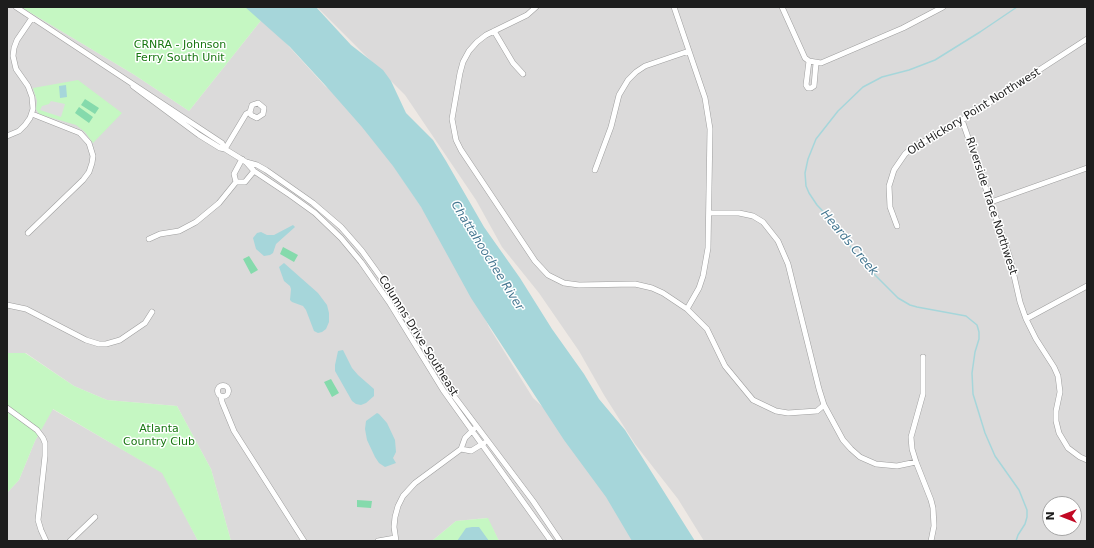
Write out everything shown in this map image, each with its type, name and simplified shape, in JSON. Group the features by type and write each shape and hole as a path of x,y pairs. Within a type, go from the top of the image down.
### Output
{"street":[{"name":"Columns Drive Southeast","path":"16,7 140,87 222,143 254,171 315,213 341,238 389,302 443,390 551,541"},
{"path":"536,7 527,15 486,36 477,42 469,51 463,62 460,73 453,110 453,129 461,150 535,261 548,275 564,283 579,285 624,283 641,285 663,293 687,309 707,329 725,366 753,400 776,411 788,413 817,411 824,405"},
{"path":"674,7 705,98 709,118 708,248 705,266 698,288 687,309"},
{"path":"782,7 802,54 809,61 816,63 826,62 903,28 943,7"},
{"path":"7,136 22,128 32,114 32,97 26,84 16,70 13,56 16,42 32,18"},
{"path":"494,31 513,63 523,74"},
{"name":"Old Hickory Point Northwest","path":"897,226 890,210 888,195 891,178 897,164 905,154 913,147 941,133 962,120 1087,39"},
{"path":"595,170 611,127 619,95 628,80 645,66 689,51"},
{"path":"809,61 806,85 808,88 814,86 816,63"},
{"path":"226,148 246,114 250,112"},
{"path":"28,233 84,180 89,172 93,156 89,143 80,133 32,114"},
{"name":"Riverside Trace Northwest","path":"962,120 1010,258 1020,302 1026,320 1058,376 1060,392 1056,411 1058,433 1068,448 1080,457 1087,460"},
{"name":"Columns Drive Southeast","path":"244,161 258,165 298,192 328,215 354,242 375,268 454,396 533,501 560,541"},
{"path":"236,182 234,174 244,161"},
{"path":"991,202 1087,168"},
{"path":"236,182 245,182 254,171"},
{"path":"149,239 160,234 179,231 196,222 219,203 236,182"},
{"path":"708,213 739,213 753,216 763,222 778,241 788,264 814,373 824,405 842,440 860,457 876,464 903,466 916,462"},
{"path":"1026,320 1087,286"},
{"path":"7,305 26,309 86,340 99,344 106,344 120,340 145,323 152,312"},
{"path":"923,357 923,394 911,437 912,449 916,462 933,508 934,526 932,541"},
{"path":"222,397 222,402 231,425 304,541"},
{"path":"7,408 37,430 43,438 45,456 38,520 46,541"},
{"path":"378,541 396,539 395,517 403,496 415,483 461,449 465,438 477,427"},
{"path":"461,449 472,450 487,440"},
{"path":"70,541 95,516"}],"shaded area":[{"path":"7,7 21,7 133,74 189,111 263,18 325,86 353,105 458,262 489,327 533,398 564,426 638,541 499,541 487,518 456,521 432,541 231,541 211,469 177,406 107,400 74,386 26,353 7,353"},
{"path":"317,7 1087,7 1087,541 704,541 678,499 635,444 604,395 579,351 539,293 502,247 476,200 405,95"},
{"path":"51,101 65,104 61,117 40,110 42,106 49,104"},
{"path":"52,409 163,473 198,541 7,541 7,493 19,480 35,441"}],"green space":[{"name":"CRNRA - Johnson Ferry South Unit","path":"21,7 253,7 263,18 189,111 133,74"},
{"path":"78,80 122,113 93,143 85,132 76,125 39,114 36,109 37,101 33,88"},
{"path":"85,99 99,108 95,114 81,105"},
{"path":"79,107 93,117 89,123 75,113"},
{"path":"283,247 298,255 294,262 280,254"},
{"path":"249,256 258,270 251,274 243,259"},
{"name":"Atlanta Country Club","path":"7,353 25,353 74,386 107,400 177,406 211,469 231,541 198,541 162,473 53,409 35,441 19,480 7,493"},
{"path":"331,379 339,393 332,397 324,382"},
{"path":"357,500 372,501 371,508 357,507"},
{"path":"488,518 499,541 432,541 456,521"}],"water":[{"name":"Chattahoochee River","path":"245,7 316,7 351,45 383,70 391,81 406,113 433,140 484,227 520,278 599,399 625,430 695,541 632,541 606,497 564,440 471,298 421,207 393,166 362,127 290,47"},
{"path":"66,85 67,97 60,98 59,86"},
{"path":"293,225 295,227 276,244 273,253 270,255 264,256 256,249 253,238 257,233 261,232 267,235 274,235"},
{"path":"284,263 318,293 327,305 329,322 326,329 322,332 318,333 314,331 303,306 290,300 290,286 284,281 279,267"},
{"path":"343,350 352,368 374,389 374,396 366,403 361,405 352,401 335,371 338,351"},
{"path":"377,413 387,423 395,440 396,452 393,458 396,463 385,467 379,463 375,457 367,440 365,429 366,421"},
{"path":"479,527 489,541 457,541 466,528"}],"waterway":[{"name":"Heards Creek","path":"1016,541 1025,524 1027,510 1019,490 995,456 985,433 973,394 972,373 975,352 979,339 977,325 966,316 917,307 898,298 867,267 852,249 836,225 817,205 806,186 805,173 808,159 816,139 838,111 863,87 882,77 909,70 935,60 1017,7"}]}
